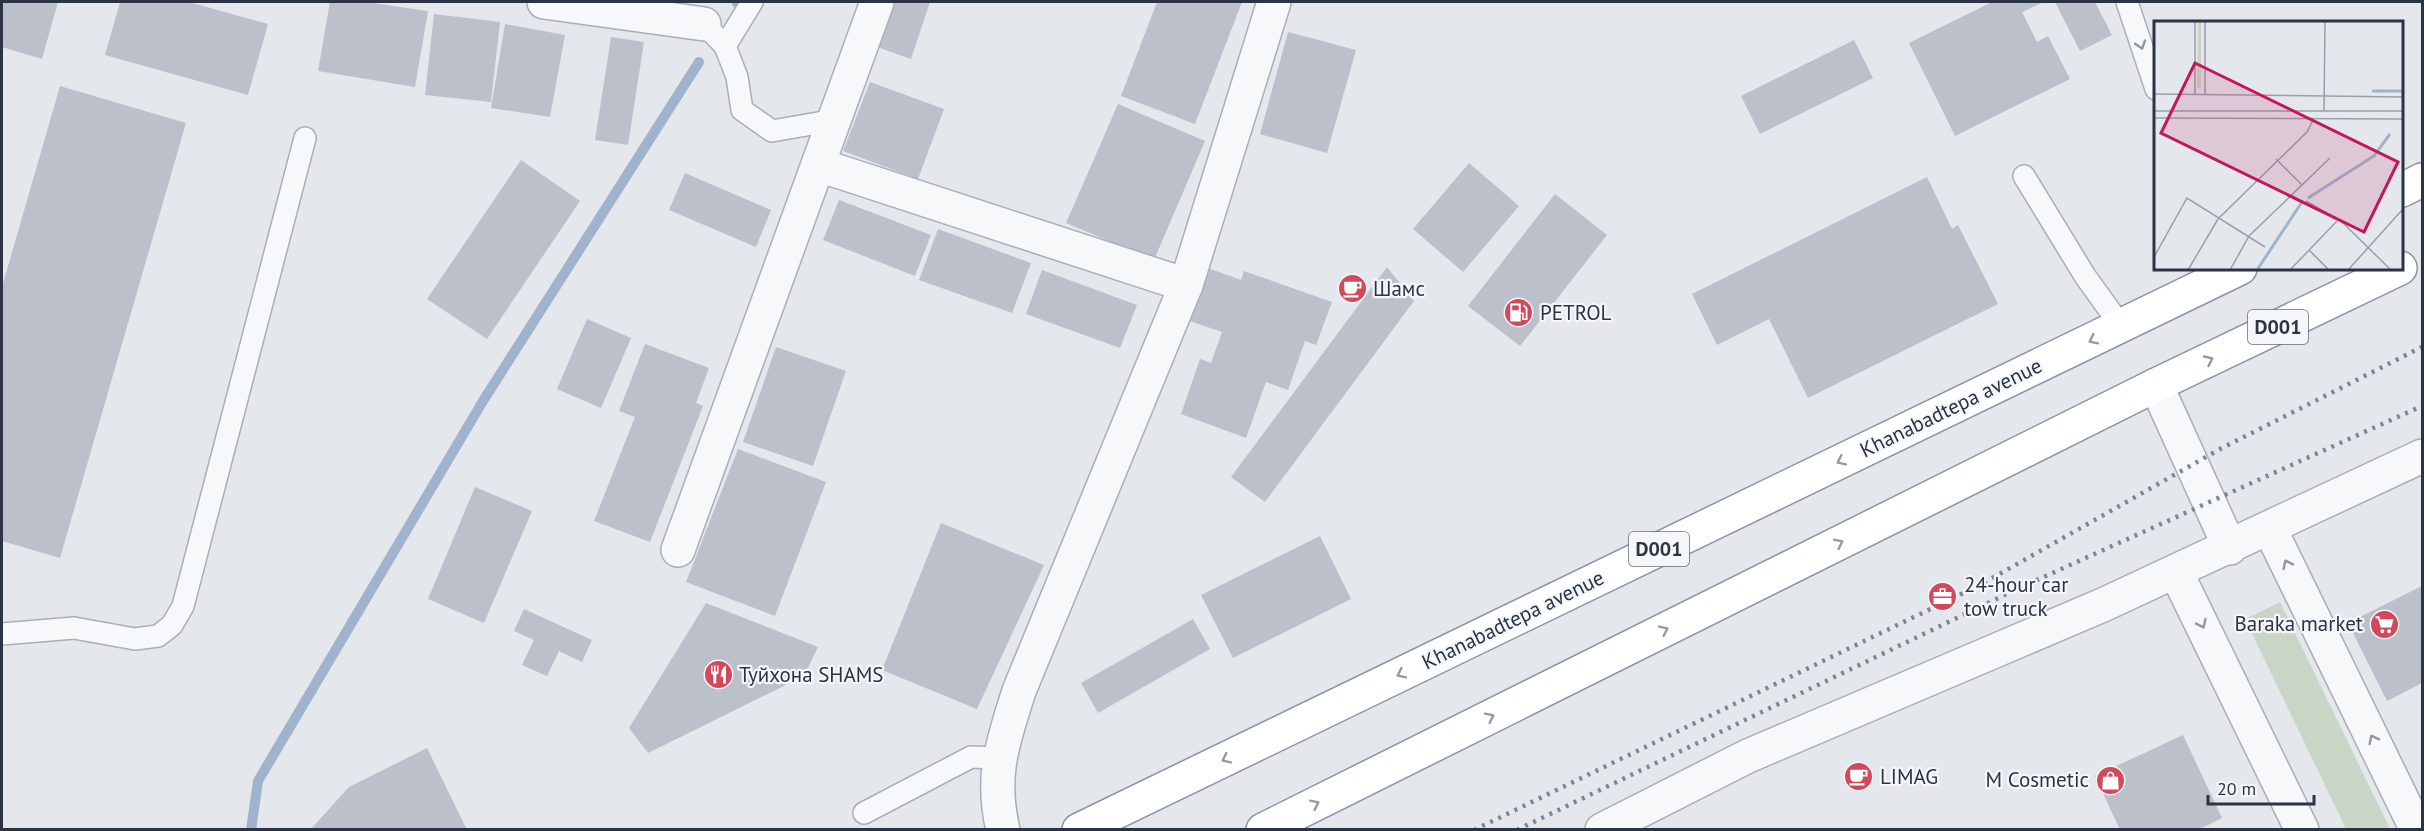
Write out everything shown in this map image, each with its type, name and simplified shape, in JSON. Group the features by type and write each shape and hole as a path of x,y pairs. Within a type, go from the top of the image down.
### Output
{"highway":[{"path":"2403,190 2422,180"},
{"name":"D001","path":"2403,267 2422,258"},
{"name":"Khanabadtepa avenue","path":"1079,830 2121,326 2199,279 2233,270"},
{"name":"D001","path":"1263,830 2156,385 2397,270"}],"street":[{"path":"544,2 714,35"},
{"path":"678,550 877,2"},
{"path":"1003,830 998,809 999,758 1019,691 1186,285 1274,2"},
{"path":"819,165 1186,285"},
{"path":"2156,385 2230,548"},
{"path":"1602,830 1748,756 2105,604 2230,548 2422,456"},
{"path":"2270,529 2416,814"},
{"path":"2176,572 2302,830"}],"lane":[{"path":"752,2 714,35 737,76 742,110 772,131 835,120"},
{"path":"2127,2 2154,83"},
{"path":"2,634 74,628 135,639 158,636 172,625 183,606 305,138"},
{"path":"2024,176 2085,276 2121,326"},
{"path":"864,813 970,757 999,758"}],"green space":[{"path":"2280,602 2390,829 2346,829 2245,619"}],"building":[{"path":"2,2 58,2 42,59 2,47"},
{"path":"120,2 189,2 268,24 248,95 105,55"},
{"path":"330,2 366,2 428,11 415,87 318,71"},
{"path":"892,2 930,2 911,59 877,47"},
{"path":"1157,2 1242,2 1195,124 1121,96"},
{"path":"1992,2 2044,2 2022,12 2037,42 2048,36 2070,79 1955,136 1909,43"},
{"path":"2055,2 2095,2 2112,35 2080,51"},
{"path":"434,14 500,22 491,102 425,95"},
{"path":"505,24 565,35 550,117 491,108"},
{"path":"1288,32 1356,50 1327,153 1260,134"},
{"path":"611,37 644,42 628,145 595,140"},
{"path":"1854,40 1873,78 1760,134 1741,96"},
{"path":"870,82 944,109 918,179 843,151"},
{"path":"60,86 186,123 60,558 2,541 2,287"},
{"path":"1118,104 1205,141 1154,260 1066,223"},
{"path":"521,160 580,201 487,339 427,299"},
{"path":"1469,163 1519,206 1463,272 1413,229"},
{"path":"685,173 771,210 756,247 669,210"},
{"path":"1927,177 1952,229 1958,225 1998,304 1808,398 1769,319 1717,345 1692,294"},
{"path":"1555,194 1607,235 1520,346 1468,306"},
{"path":"839,200 931,235 915,276 823,240"},
{"path":"938,229 1031,263 1012,313 919,280"},
{"path":"1205,267 1241,280 1244,271 1332,302 1316,345 1305,341 1288,390 1266,382 1246,438 1181,414 1200,359 1211,363 1222,332 1187,320"},
{"path":"1387,267 1414,301 1265,502 1231,477"},
{"path":"1042,270 1137,305 1120,348 1026,314"},
{"path":"587,319 631,338 601,408 557,389"},
{"path":"645,344 709,368 696,403 703,406 650,542 594,521 635,417 619,411"},
{"path":"776,347 846,371 813,466 743,442"},
{"path":"738,449 826,482 775,616 686,582"},
{"path":"475,487 532,511 484,623 428,599"},
{"path":"941,523 1044,565 977,709 882,670"},
{"path":"1320,536 1351,599 1233,658 1201,595"},
{"path":"2422,586 2422,683 2387,701 2348,623"},
{"path":"706,603 818,647 804,676 648,753 629,728"},
{"path":"524,609 592,640 582,662 559,651 547,676 522,665 534,640 514,631"},
{"path":"1193,619 1210,649 1098,713 1081,683"},
{"path":"2183,735 2222,818 2198,830 2120,830 2095,776"},
{"path":"427,748 467,830 310,830 349,787"}],"waterway":[{"path":"251,830 258,781 483,401 699,62"}],"railway":[{"path":"1474,830 1980,585 2220,449 2422,347"},
{"path":"1517,830 2017,589 2422,406"}],"place":[{"name":"Шамс","path":"1352,289"},
{"name":"PETROL","path":"1519,313"},
{"name":"24-hour car tow truck","path":"1943,597"},
{"name":"Baraka market","path":"2384,624"},
{"name":"Туйхона SHAMS","path":"718,675"},
{"name":"LIMAG","path":"1859,777"},
{"name":"M Cosmetic","path":"2110,780"}]}
